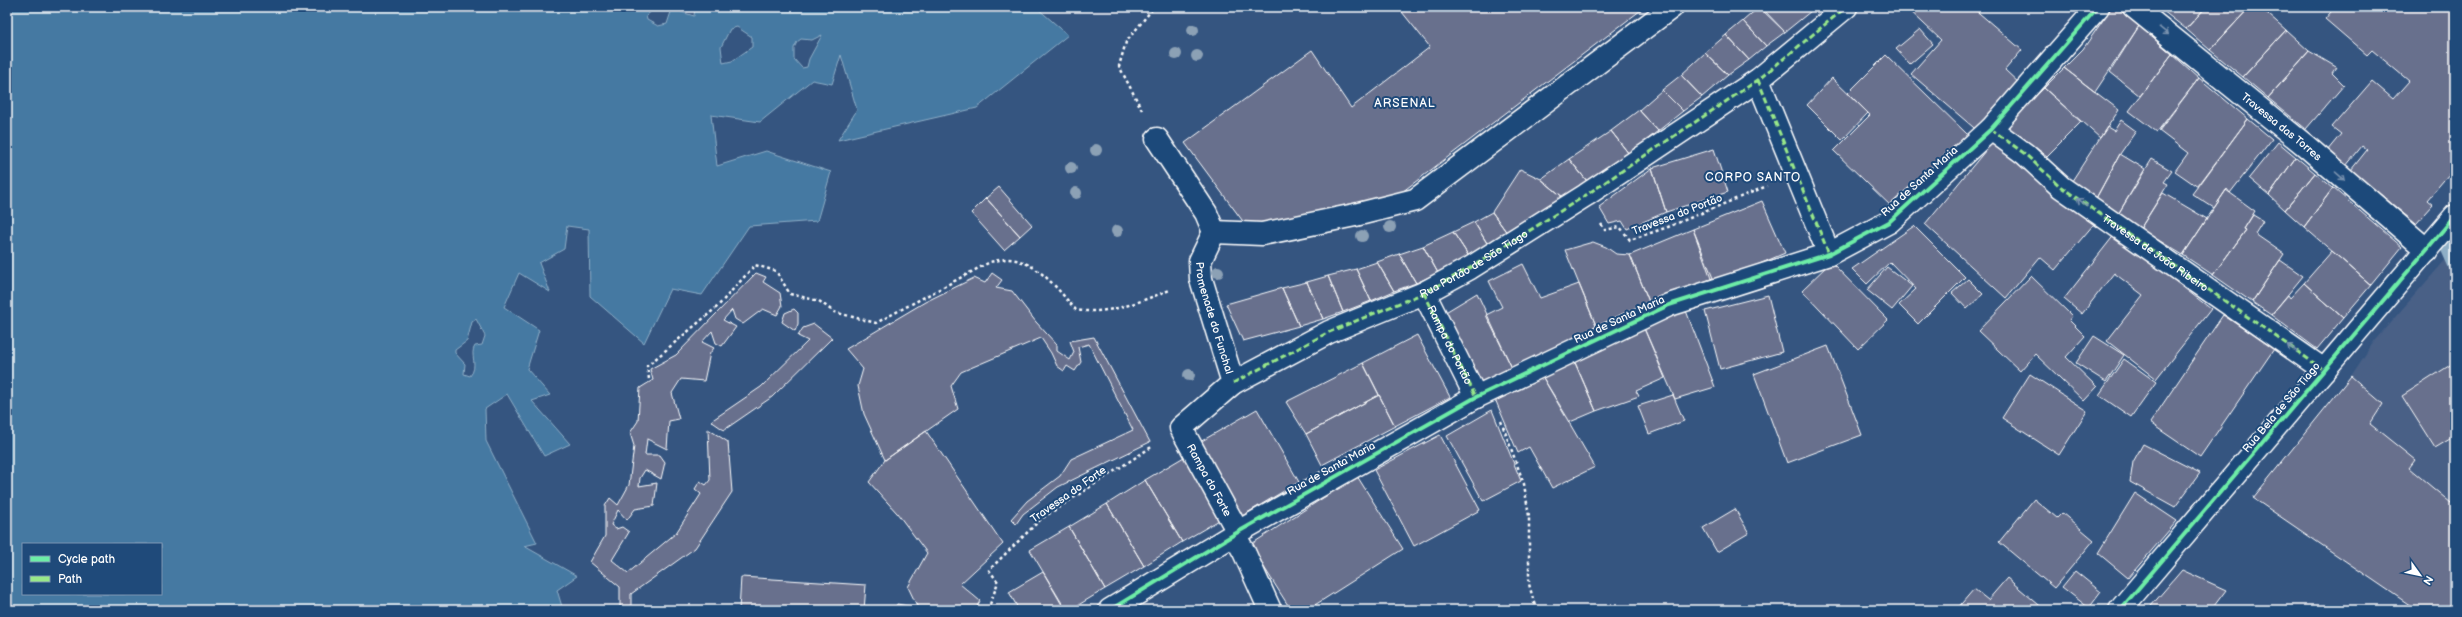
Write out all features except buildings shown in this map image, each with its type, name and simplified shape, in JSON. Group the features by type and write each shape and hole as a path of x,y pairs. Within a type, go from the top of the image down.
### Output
{"street":[{"path":"1157,139 1206,213 1214,232 1262,234 1355,216 1415,200 1672,7"},
{"name":"Rua Portão de São Tiago","path":"1181,428 1233,383 1329,332 1424,293 1470,268 1586,195 1758,80 1846,7"},
{"name":"Rua de Santa Maria","path":"1110,610 1236,533 1483,394 1669,305 1829,254 1889,222 1991,129 2098,7"},
{"name":"Travessa das Torres","path":"2134,7 2306,146 2427,250"},
{"path":"1758,80 1795,174 1829,254"},
{"name":"Travessa de João Ribeiro","path":"1991,129 2024,154 2061,187 2324,370"},
{"name":"Rua Bela de São Tiago","path":"2120,610 2455,216"},
{"name":"Promenade do Funchal","path":"1214,232 1200,261 1201,279 1233,383"},
{"name":"Rampa do Portão","path":"1424,293 1466,380 1483,394"},
{"name":"Rampa do Forte","path":"1181,428 1236,533 1270,610"}],"path":[{"path":"1154,7 1126,42 1120,66 1157,139"},
{"path":"649,379 647,366 717,307 755,265 776,271 790,294 819,302 834,312 876,323 990,262 1009,259 1028,264 1053,284 1076,310 1096,313 1116,309 1201,279"},
{"path":"1483,394 1516,458 1524,484 1529,516 1529,584 1536,610"}],"shaded area":[{"path":"7,7 656,7 646,16 647,20 658,26 667,24 671,12 675,10 694,16 695,7 1036,7 1068,35 977,108 838,140 857,110 841,55 832,84 812,80 760,122 711,115 717,166 766,151 831,172 817,221 749,226 702,295 670,289 644,343 590,296 589,229 567,226 564,249 539,263 550,292 519,273 504,307 539,330 527,369 550,395 532,401 570,444 544,456 507,394 485,409 486,441 537,543 524,546 577,576 557,590 563,610 7,610","holes":["737,27 752,37 752,47 732,61 723,63 721,47 730,29","822,35 809,59 807,67 802,68 794,59 794,48 797,42 801,39 812,40","476,319 485,336 482,345 475,346 473,349 474,368 470,376 464,374 465,364 455,353 455,350 467,341 472,322"]},
{"path":"2455,249 2455,610 2417,610 2253,498 2351,376 2375,340"}],"waterway":[{"path":"2442,238 2455,267"}],"marked path":[{"path":"1233,383 1329,332 1424,293 1470,268 1586,195 1758,80 1846,7"},
{"path":"1758,80 1829,254"},
{"path":"1991,129 2025,154 2061,187 2324,370"},
{"path":"1424,293 1476,397"}],"cycle path":[{"path":"1110,610 1238,532 1476,397 1669,305 1829,254 1889,222 1991,129 2098,7"},
{"path":"2120,610 2455,216"}],"district":[{"name":"ARSENAL","path":"1405,103"},
{"name":"CORPO SANTO","path":"1753,177"}]}
